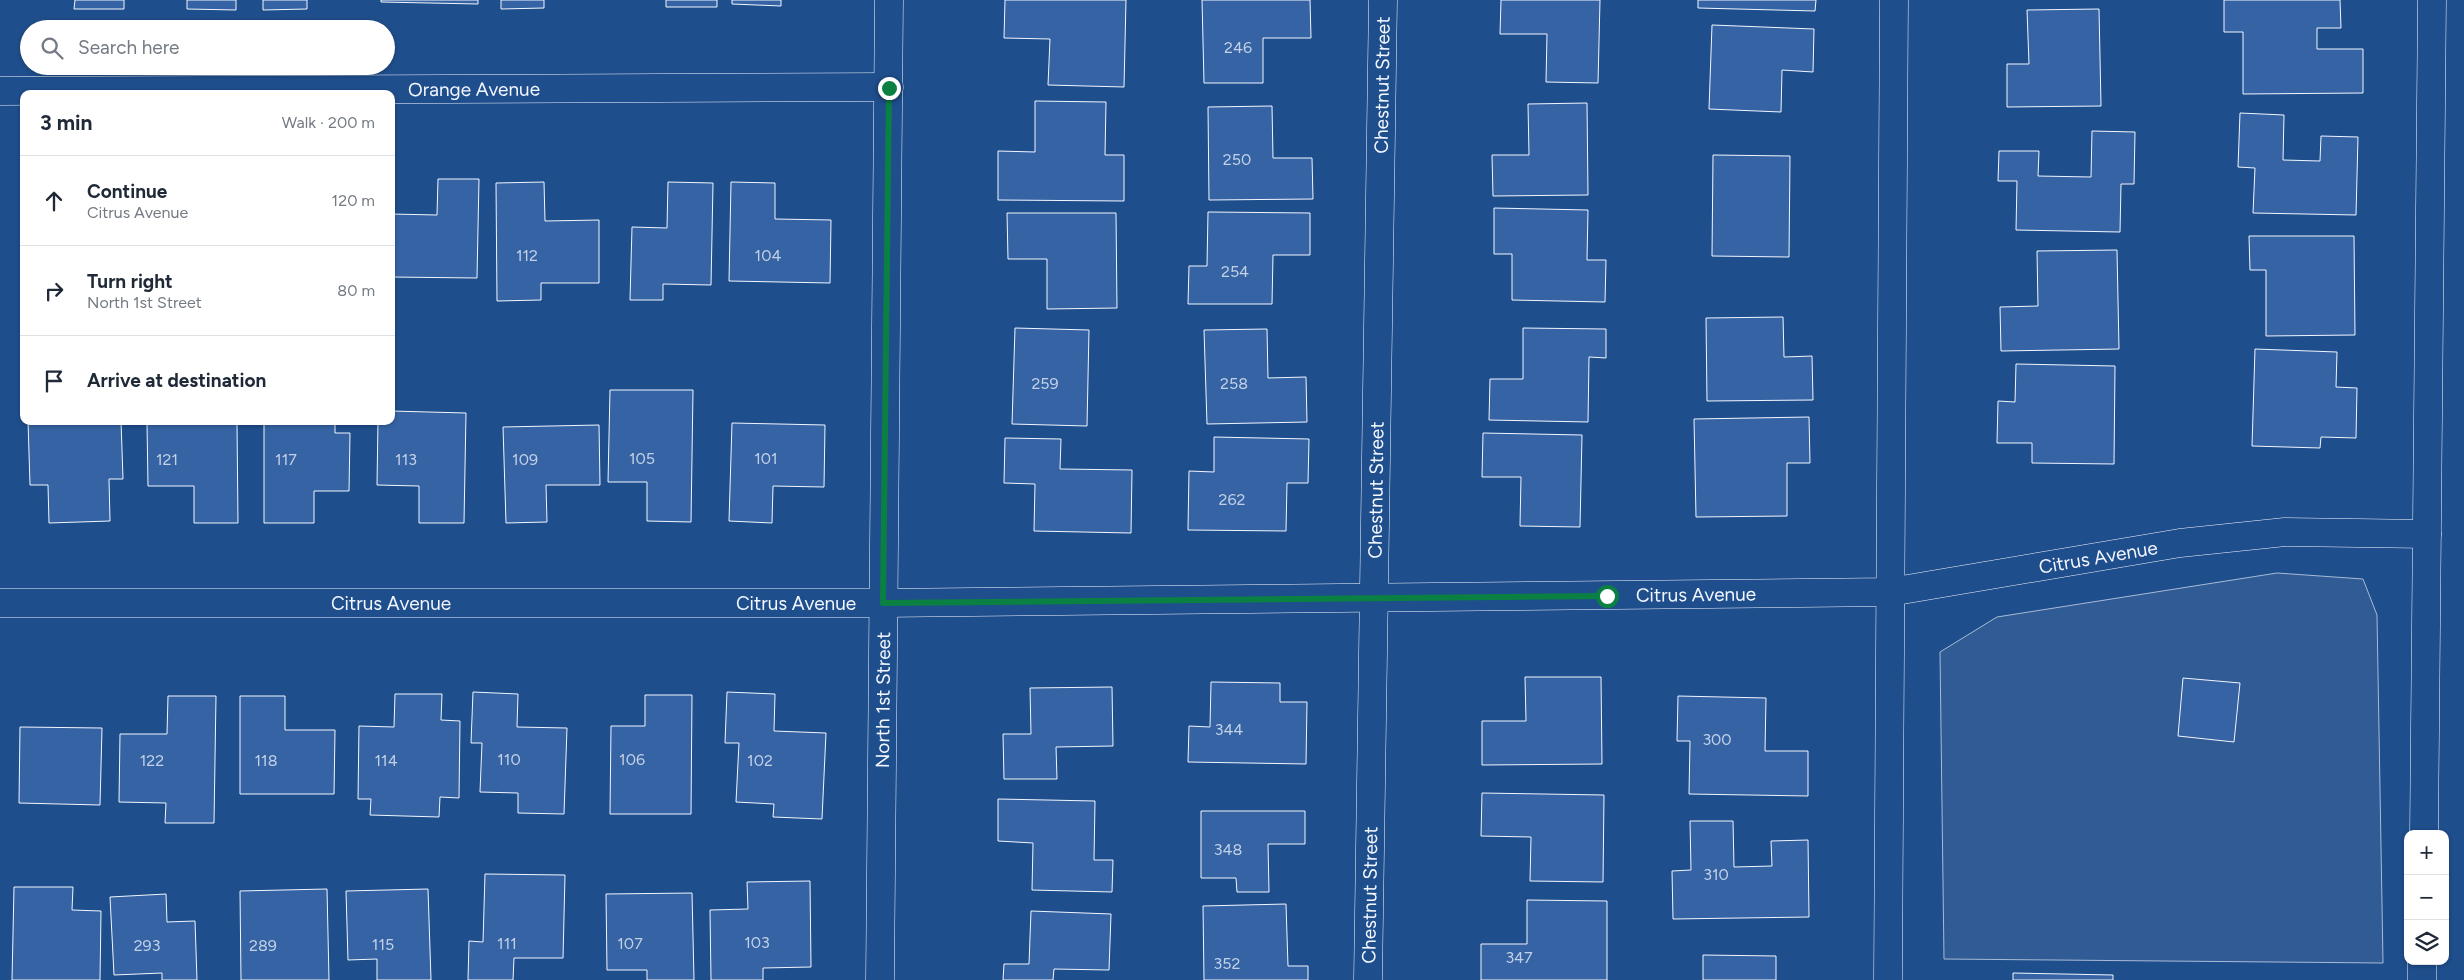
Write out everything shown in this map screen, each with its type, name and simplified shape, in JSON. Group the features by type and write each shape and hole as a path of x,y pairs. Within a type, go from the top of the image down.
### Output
{"street":[{"name":"North 1st Street","path":"880,980 889,0"},
{"name":"Chestnut Street","path":"1368,980 1383,0"},
{"path":"1888,980 1894,0"},
{"path":"2424,830 2432,0"},
{"name":"Orange Avenue","path":"296,90 889,88"},
{"name":"Orange Avenue","path":"0,91 20,91"},
{"name":"Citrus Avenue","path":"0,603 883,603 1890,592 2180,543 2285,532 2427,534"},
{"path":"2422,965 2422,980"}],"shaded area":[{"path":"2277,573 2363,579 2377,615 2383,963 1944,959 1940,652 1997,617"}],"building":[{"path":"75,0 124,0 124,9 74,9"},
{"path":"187,0 236,0 236,10 187,9"},
{"path":"263,0 307,0 307,9 263,10"},
{"path":"381,0 478,0 478,4 381,2"},
{"path":"501,0 544,0 544,8 501,9"},
{"path":"666,0 717,0 717,7 666,7"},
{"path":"732,0 781,0 781,6 732,4"},
{"path":"1005,0 1126,0 1124,87 1048,85 1050,39 1004,38"},
{"path":"1202,0 1310,0 1311,38 1263,38 1263,83 1204,83"},
{"path":"1501,0 1600,0 1598,83 1546,82 1547,34 1500,34"},
{"path":"1698,0 1816,0 1815,11 1698,8"},
{"path":"2224,0 2340,0 2341,28 2317,28 2317,49 2363,49 2363,93 2243,94 2243,32 2224,32"},
{"path":"2099,9 2101,106 2007,107 2007,64 2029,64 2027,10"},
{"path":"1712,25 1814,29 1813,72 1782,70 1781,112 1709,109"},
{"path":"1035,101 1106,102 1105,155 1124,155 1124,201 998,200 998,151 1035,152"},
{"path":"1587,103 1588,195 1493,196 1492,155 1529,155 1528,104"},
{"path":"1272,106 1273,158 1312,158 1313,199 1209,200 1208,107"},
{"path":"2240,113 2284,115 2283,160 2320,161 2321,136 2358,137 2356,215 2253,213 2255,168 2238,167"},
{"path":"2092,131 2135,132 2134,184 2121,184 2120,232 2016,230 2017,181 1998,181 1999,151 2039,151 2038,176 2091,177"},
{"path":"1713,155 1790,156 1789,257 1712,256"},
{"path":"438,179 479,179 477,278 395,277 395,214 437,215"},
{"path":"544,182 545,221 599,220 599,283 541,283 541,300 497,301 496,183"},
{"path":"668,182 713,183 711,285 663,284 663,300 630,300 632,227 667,228"},
{"path":"731,182 775,183 775,219 831,220 830,283 729,281"},
{"path":"1494,208 1588,210 1587,260 1606,260 1605,302 1512,300 1512,254 1494,254"},
{"path":"1208,212 1310,213 1310,255 1273,255 1272,304 1188,304 1189,266 1207,266"},
{"path":"1007,213 1116,213 1117,308 1047,309 1047,259 1008,259"},
{"path":"2249,236 2354,236 2355,335 2266,336 2266,270 2250,270"},
{"path":"2117,250 2119,349 2001,351 2000,307 2038,306 2037,251"},
{"path":"1783,317 1784,357 1812,356 1813,400 1707,401 1706,318"},
{"path":"1015,328 1089,330 1087,426 1012,424"},
{"path":"1523,328 1606,329 1606,358 1589,357 1588,422 1489,420 1490,379 1523,379"},
{"path":"1267,329 1268,378 1306,377 1307,422 1207,424 1204,330"},
{"path":"2255,349 2337,352 2336,387 2357,388 2356,438 2321,437 2320,448 2252,446"},
{"path":"2016,364 2115,366 2114,464 2032,463 2032,443 1997,443 1998,401 2015,402"},
{"path":"610,390 693,390 691,522 647,521 647,482 608,482"},
{"path":"395,411 466,413 464,523 419,523 419,486 377,485 378,425 395,425"},
{"path":"1809,417 1810,463 1787,463 1787,516 1696,517 1694,419"},
{"path":"732,423 825,425 824,487 773,486 772,523 729,521"},
{"path":"28,425 121,425 123,479 109,479 110,521 49,523 48,485 30,485"},
{"path":"147,425 237,425 238,523 194,523 194,486 148,486"},
{"path":"264,425 335,425 335,433 350,433 349,491 314,491 314,523 264,523"},
{"path":"599,425 600,485 546,485 547,522 506,523 503,427"},
{"path":"1483,433 1582,435 1580,527 1520,526 1521,477 1482,477"},
{"path":"1214,437 1309,439 1308,483 1287,483 1286,531 1188,530 1189,471 1214,472"},
{"path":"1005,438 1061,439 1060,469 1132,470 1131,533 1034,531 1035,484 1004,483"},
{"path":"1525,677 1601,677 1602,764 1482,765 1482,721 1526,721"},
{"path":"2183,678 2240,683 2234,742 2178,736"},
{"path":"1211,682 1280,683 1280,702 1307,702 1306,764 1188,762 1189,726 1210,727"},
{"path":"1112,687 1113,746 1056,747 1057,779 1004,779 1003,734 1031,734 1030,688"},
{"path":"473,692 518,694 517,727 567,728 564,814 518,813 518,793 480,792 482,743 471,743"},
{"path":"727,692 775,694 774,731 826,733 822,819 773,817 774,804 736,802 739,743 725,743"},
{"path":"395,694 442,694 441,720 460,721 459,798 440,797 439,817 370,815 371,799 358,799 359,726 394,727"},
{"path":"645,695 692,695 691,814 610,814 611,726 645,726"},
{"path":"168,696 216,696 214,823 165,823 166,803 119,802 120,734 167,734"},
{"path":"240,696 285,696 285,730 335,730 334,794 240,794"},
{"path":"1678,696 1766,698 1765,751 1808,751 1808,796 1689,794 1690,741 1677,741"},
{"path":"20,727 102,728 100,805 19,803"},
{"path":"1482,793 1604,795 1603,882 1530,881 1531,837 1481,836"},
{"path":"998,799 1095,801 1094,860 1113,860 1112,892 1032,890 1033,843 998,841"},
{"path":"1201,811 1305,811 1305,844 1268,844 1269,892 1237,892 1236,878 1201,878"},
{"path":"1690,821 1733,821 1734,867 1772,866 1771,841 1808,840 1809,917 1673,919 1672,871 1691,870"},
{"path":"485,874 565,875 563,958 514,958 513,980 468,980 469,941 483,942"},
{"path":"810,881 811,967 763,968 763,980 711,980 710,910 748,909 747,882"},
{"path":"14,887 73,887 72,910 101,911 100,980 12,980"},
{"path":"327,889 329,980 241,980 240,891"},
{"path":"428,889 431,980 377,980 377,959 348,960 346,891"},
{"path":"692,893 694,980 647,980 647,970 607,970 606,894"},
{"path":"166,894 167,922 195,921 197,980 162,980 162,973 114,975 110,897"},
{"path":"1527,900 1607,901 1607,980 1481,980 1481,944 1527,944"},
{"path":"1286,904 1288,966 1308,966 1308,980 1204,980 1203,906"},
{"path":"1031,911 1111,914 1109,970 1054,969 1053,980 1003,980 1004,964 1029,964"},
{"path":"1703,955 1776,956 1776,980 1703,980"},
{"path":"2013,973 2113,975 2113,980 2013,980"}],"route":[{"path":"889,88 883,603 1607,596"}]}
